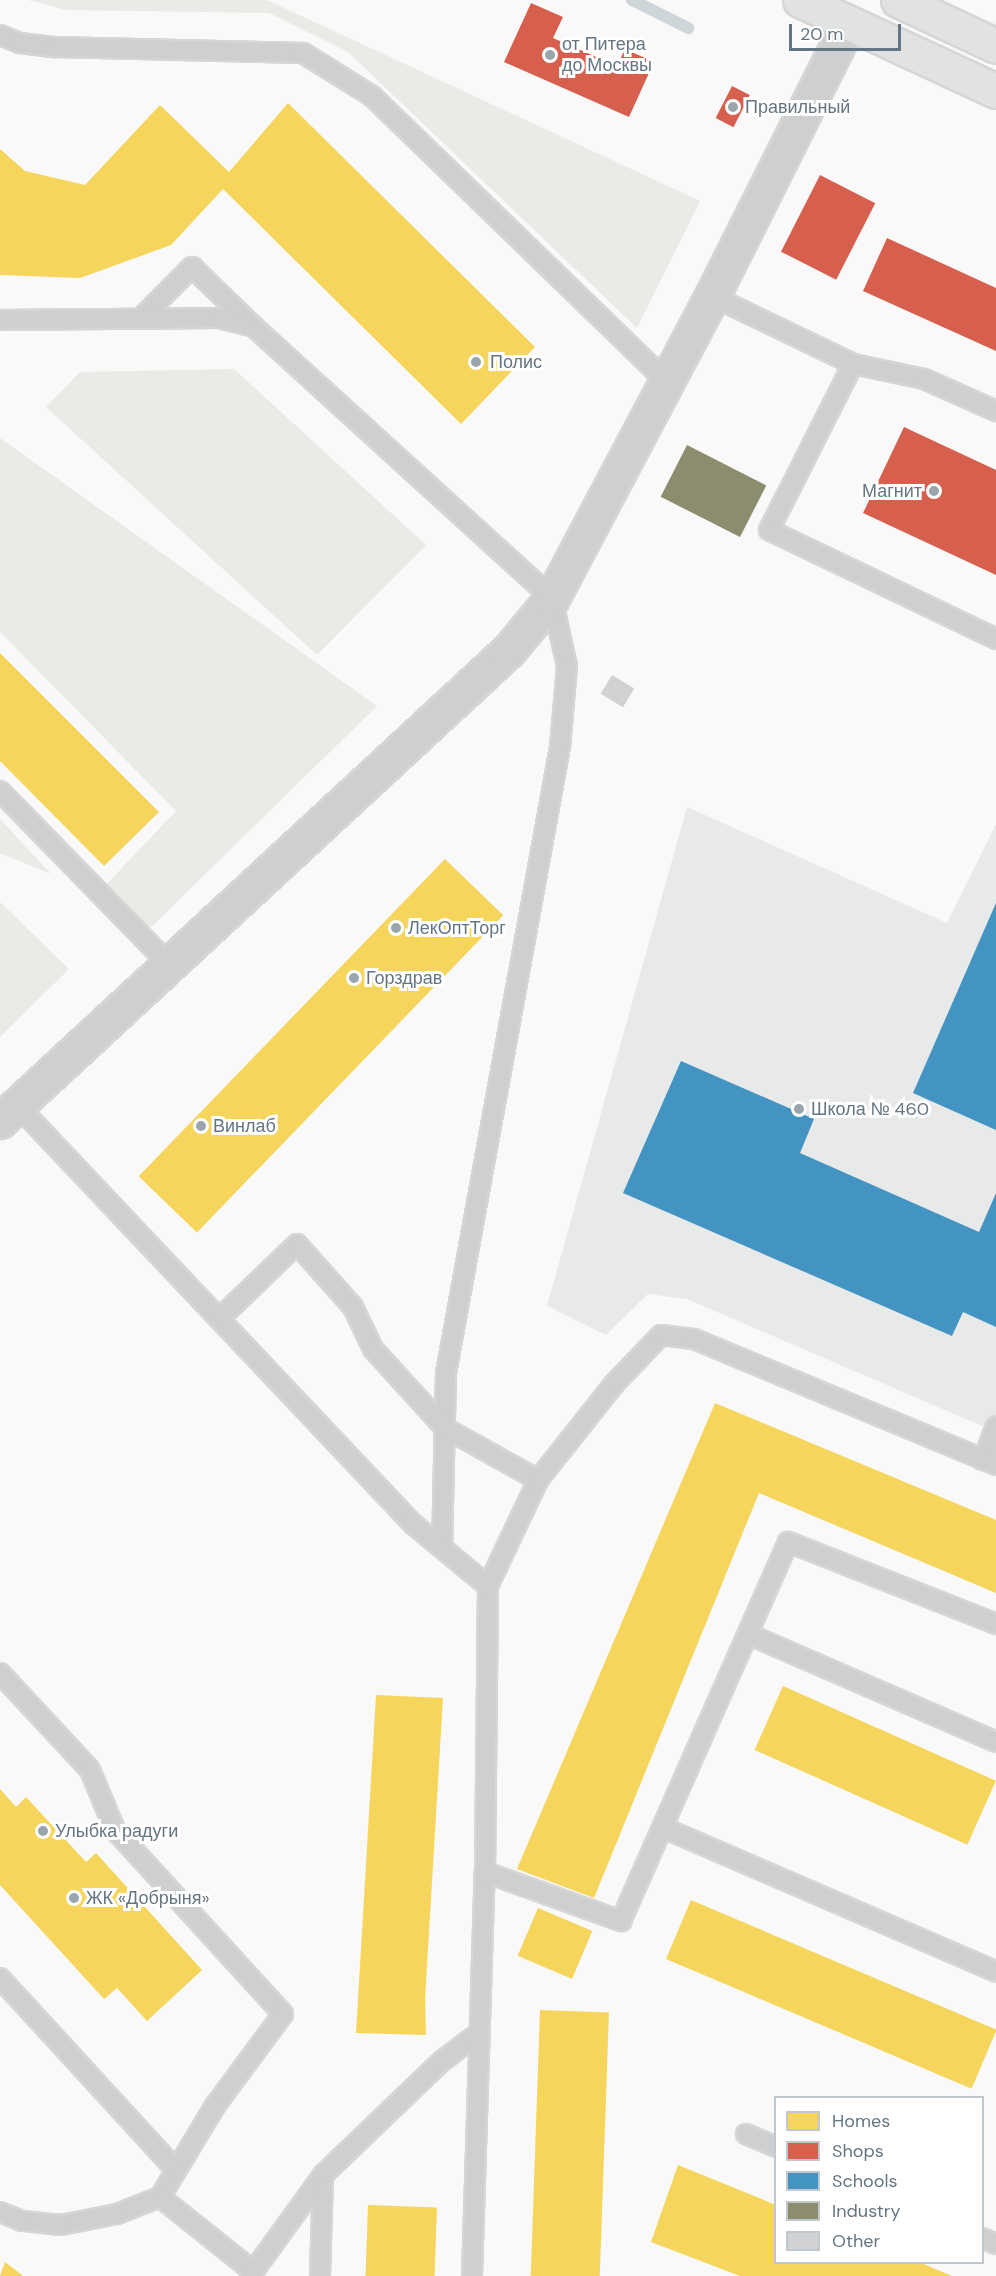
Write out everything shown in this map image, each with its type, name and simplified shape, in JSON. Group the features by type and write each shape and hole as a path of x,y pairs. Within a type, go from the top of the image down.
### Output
{"highway":[{"path":"800,0 996,91"},
{"path":"898,0 996,46"}],"street":[{"path":"9,1113 509,650 552,598 712,296 849,23"}],"lane":[{"path":"0,35 20,44 55,47 303,53 372,96 667,382"},
{"path":"140,319 192,267 254,327 552,598 567,666 560,747 446,1373 442,1548"},
{"path":"712,296 853,364 924,379 996,411"},
{"path":"0,320 219,318 254,327"},
{"path":"853,364 769,530 996,639"},
{"path":"0,791 170,965"},
{"path":"9,1113 219,1319 413,1524 488,1586"},
{"path":"219,1319 297,1244 353,1307 373,1349 445,1428 538,1480"},
{"path":"472,2276 485,1872 488,1586 538,1480 615,1383 661,1335 694,1339 989,1462 996,1426"},
{"path":"485,1872 621,1921 664,1828 788,1542 996,1624"},
{"path":"748,1634 996,1742"},
{"path":"0,1673 90,1770 115,1830 283,2014 215,2106 160,2197 117,2214 61,2225 22,2221 0,2212"},
{"path":"664,1828 996,1972"},
{"path":"0,1978 176,2170"},
{"path":"160,2197 252,2274 323,2175 442,2061 479,2033"},
{"path":"746,2134 774,2146"},
{"path":"320,2276 323,2175"}],"shaded area":[{"path":"28,0 267,0 700,201 637,328 348,52 269,13 66,10"},
{"path":"234,369 426,545 317,655 46,407 80,372"},
{"path":"0,438 377,706 145,933 101,890 176,811 0,632"},
{"name":"Школа № 460","path":"687,807 947,923 996,824 996,1432 687,1299 648,1294 606,1335 547,1306"},
{"path":"0,819 51,874 0,853"},
{"path":"0,902 69,969 0,1037"}],"building: Homes":[{"path":"288,103 535,347 461,424 223,189 171,245 80,278 0,275 0,149 25,171 85,185 160,105 229,172"},
{"path":"0,653 159,812 104,866 0,761"},
{"path":"445,859 503,915 197,1232 139,1176"},
{"path":"715,1403 996,1520 996,1593 759,1493 594,1898 517,1869"},
{"path":"783,1686 996,1781 967,1845 755,1750"},
{"path":"376,1695 443,1698 425,1999 426,2035 356,2033"},
{"name":"ЖК «Добрыня»","path":"0,1789 16,1807 26,1797 86,1862 96,1853 202,1970 147,2021 117,1988 104,1999 0,1885"},
{"path":"691,1900 996,2029 972,2089 666,1959"},
{"path":"538,1908 592,1931 572,1979 518,1956"},
{"path":"540,2010 609,2012 600,2276 531,2276"},
{"path":"678,2165 774,2204 774,2264 924,2264 952,2276 740,2276 651,2242"},
{"path":"368,2205 437,2207 435,2276 366,2276"},
{"path":"5,2262 23,2276 0,2276"}],"building: Shops":[{"name":"от Питера до Москвы","path":"531,3 563,17 553,38 617,66 625,49 654,62 629,117 504,62"},
{"name":"Правильный","path":"732,86 750,95 733,127 716,118"},
{"path":"820,175 875,203 836,280 781,252"},
{"path":"887,238 996,288 996,351 863,291"},
{"name":"Магнит","path":"904,427 996,470 996,575 863,513"}],"building: Schools":[{"path":"996,903 996,1130 913,1093"},
{"path":"681,1061 814,1119 800,1153 979,1232 996,1193 996,1327 963,1312 952,1336 623,1193"}],"building: Industry":[{"path":"687,445 766,485 740,537 661,497"}],"building: Other":[{"path":"612,675 634,688 623,707 601,694"}],"waterway":[{"path":"632,0 688,28"}],"place":[{"name":"от Питера до Москвы","path":"550,55"},
{"name":"Правильный","path":"733,107"},
{"name":"Полис","path":"476,362"},
{"name":"Магнит","path":"934,491"},
{"name":"ЛекОптТорг","path":"396,928"},
{"name":"Горздрав","path":"354,978"},
{"name":"Школа № 460","path":"799,1109"},
{"name":"Винлаб","path":"201,1126"},
{"name":"Улыбка радуги","path":"43,1831"},
{"name":"ЖК «Добрыня»","path":"74,1898"}]}
